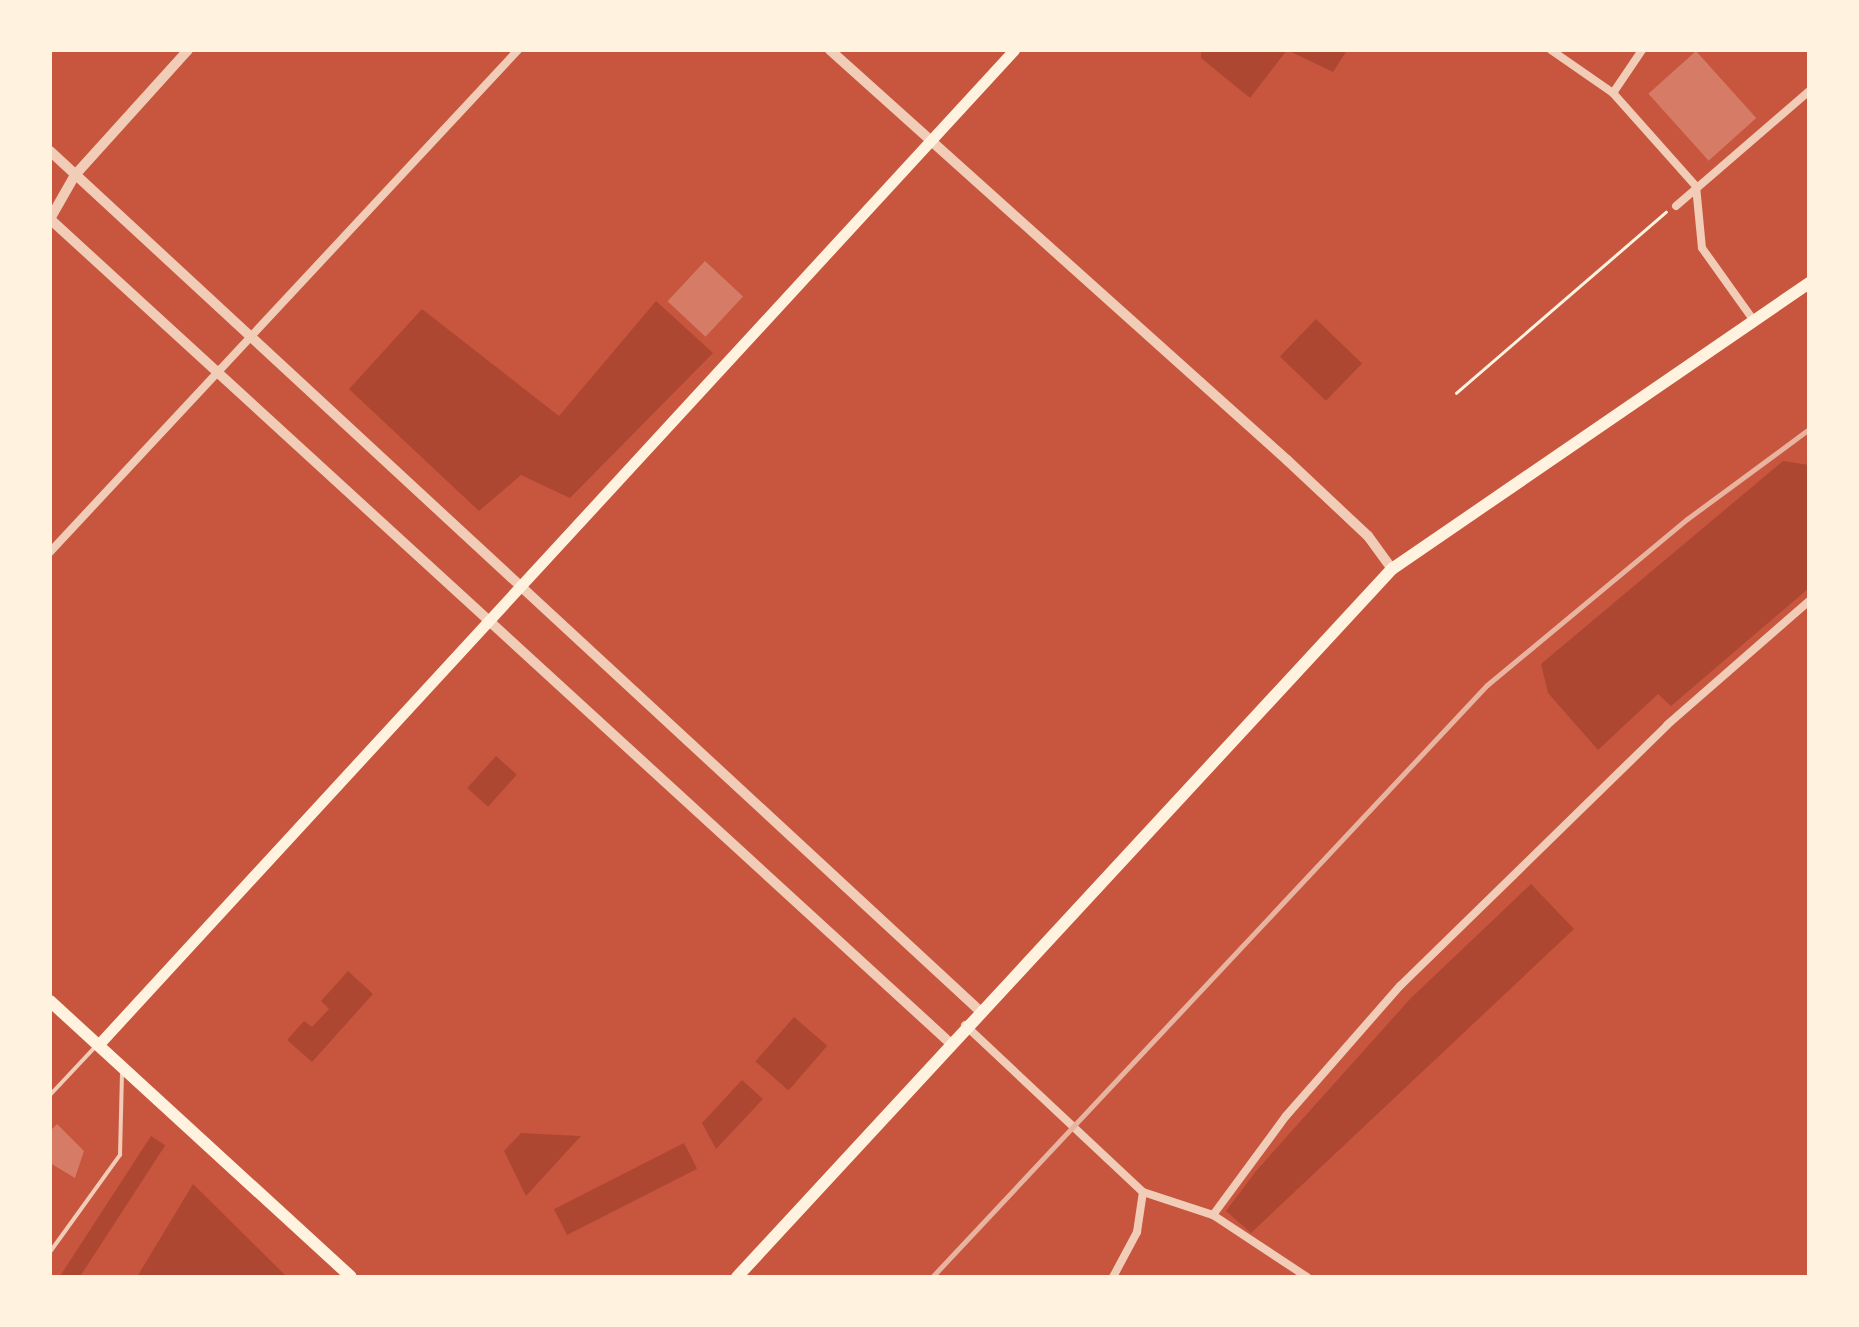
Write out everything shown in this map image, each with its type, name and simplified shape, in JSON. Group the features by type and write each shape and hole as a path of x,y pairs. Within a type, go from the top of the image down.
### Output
{"main road":[{"path":"99,1044 1014,50"},
{"path":"737,1277 949,1042 1392,569 1809,283"},
{"path":"50,1001 351,1277"}],"street":[{"path":"188,50 75,175 50,219 949,1042"},
{"path":"50,552 518,50"},
{"path":"830,50 1286,460 1368,536 1392,569"},
{"path":"1551,50 1613,93 1696,186 1702,248 1754,321"},
{"path":"1613,93 1642,50"},
{"path":"1676,206 1809,91"},
{"path":"50,151 979,1010"},
{"path":"1213,1215 1286,1116 1400,986 1666,725 1809,601"},
{"path":"965,1025 1143,1192 1213,1215 1307,1277"},
{"path":"1113,1277 1137,1232 1143,1192"}],"lane":[{"path":"50,1095 99,1044"},
{"path":"50,1252 120,1155 122,1066"}],"path":[{"path":"1456,393 1650,220 1676,206"}],"shaded area":[{"path":"1201,50 1287,50 1250,98 1201,58"},
{"path":"1287,50 1347,50 1333,72"},
{"path":"656,301 713,353 570,498 521,475 479,511 349,389 422,309 559,416"},
{"path":"1316,319 1362,363 1326,401 1280,356"},
{"path":"1783,461 1809,465 1809,588 1671,706 1658,694 1598,750 1548,693 1541,664"},
{"path":"496,756 517,775 488,807 467,788"},
{"path":"1531,884 1574,929 1251,1233 1226,1211 1256,1171 1410,999"},
{"path":"348,971 373,994 312,1062 287,1040 304,1021 312,1027 329,1009 321,1001"},
{"path":"794,1017 827,1046 788,1090 755,1062"},
{"path":"742,1080 763,1099 716,1149 702,1123"},
{"path":"521,1133 581,1136 526,1196 504,1151"},
{"path":"151,1136 165,1145 80,1277 59,1277"},
{"path":"684,1143 697,1169 567,1235 554,1209"},
{"path":"193,1184 287,1277 137,1277"}],"building":[{"path":"1696,51 1756,118 1709,161 1648,94"},
{"path":"705,261 743,296 706,337 667,301"},
{"path":"57,1124 84,1151 75,1178 50,1163 50,1131"}],"railway":[{"path":"932,1277 1487,685 1687,519 1809,429"}]}
